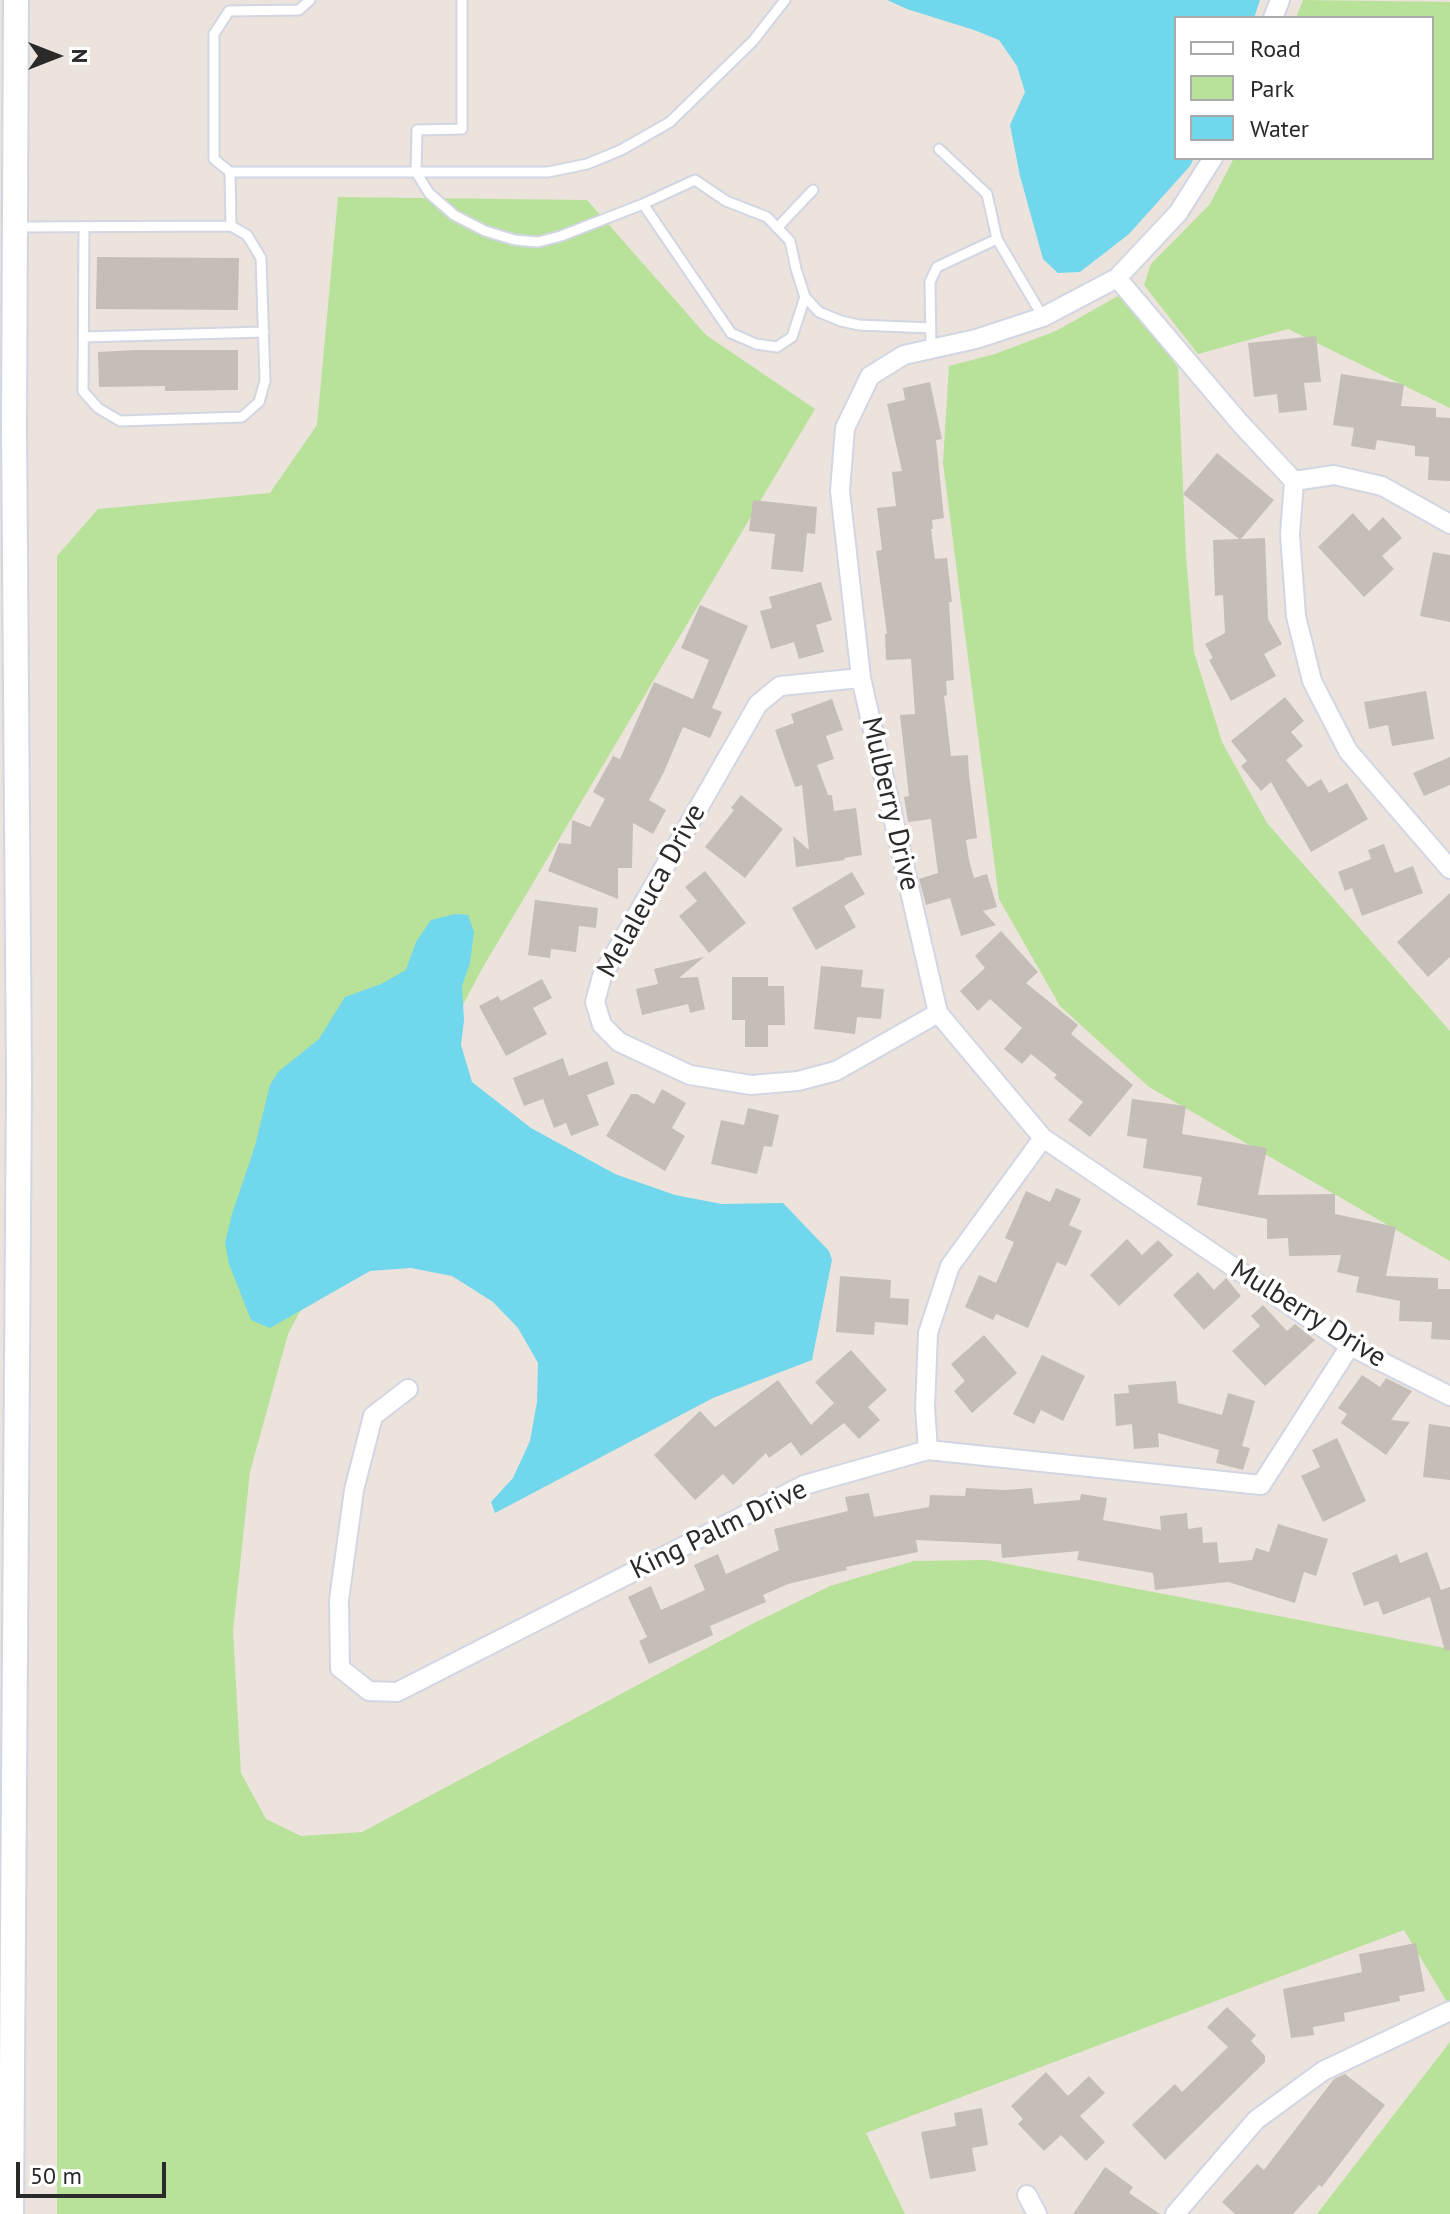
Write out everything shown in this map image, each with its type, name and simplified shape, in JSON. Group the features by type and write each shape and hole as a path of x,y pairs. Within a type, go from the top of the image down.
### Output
{"street":[{"path":"11,2214 8,1810 13,1390 13,910 7,647 15,227 7,155 16,0"},
{"name":"Mulberry Drive","path":"1212,160 1178,213 1117,278 1043,317 976,339 904,355 870,376 845,428 840,491 861,678 938,1013 1043,1138 1350,1346 1450,1396"},
{"path":"1117,278 1240,423 1294,481 1290,535 1296,616 1312,681 1348,751 1450,869"},
{"path":"1294,481 1334,475 1382,486 1450,524"},
{"name":"Melaleuca Drive","path":"861,678 780,686 758,704 602,976 595,1002 602,1025 619,1042 690,1075 751,1085 798,1081 836,1071 938,1013"},
{"path":"928,1450 925,1408 928,1333 950,1266 1043,1138"},
{"name":"King Palm Drive","path":"408,1389 373,1416 354,1490 339,1600 340,1668 369,1691 397,1692 804,1485 928,1450 1261,1485 1350,1346"},
{"path":"1175,2214 1256,2120 1323,2071 1450,2011"},
{"path":"1027,2195 1037,2214"}],"lane":[{"path":"310,0 299,10 229,11 214,34 214,159 230,172 548,172 587,164 621,150 670,122 753,41 785,0"},
{"path":"462,0 462,129 417,130 416,172 429,193 454,215 485,231 515,240 538,242 643,204 695,180 726,201 767,217 790,241 805,297 819,312 859,325 931,328"},
{"path":"939,149 987,194 997,239 1043,317"},
{"path":"230,172 231,226"},
{"path":"777,228 813,190"},
{"path":"643,204 731,333 756,344 777,347 792,337 805,297"},
{"path":"15,227 231,226 247,235 261,258 265,381 259,402 242,417 166,420 120,421 98,408 83,391 84,227"},
{"path":"931,349 930,282 937,267 997,239"},
{"path":"83,337 264,332"}],"green space":[{"path":"1303,0 1450,2 1450,408 1288,329 1198,354 1144,285 1151,264 1210,204 1233,160 1434,160 1434,16 1297,16"},
{"path":"338,197 587,200 706,335 815,409 483,967 288,1334 250,1472 233,1631 241,1773 266,1819 301,1836 362,1832 752,1624 830,1586 914,1561 987,1560 1450,1649 1450,2007 1404,1930 866,2133 905,2214 57,2214 57,556 98,509 270,493 317,425"},
{"path":"1118,296 1133,303 1178,368 1186,557 1194,652 1222,742 1267,823 1450,1031 1450,1261 1149,1087 1060,1006 999,899 943,463 949,366 995,354 1056,331"},
{"path":"1450,2042 1450,2214 1317,2214"}],"water":[{"path":"887,0 1260,0 1255,16 1174,16 1174,160 1193,160 1129,234 1080,272 1058,273 1043,259 1020,176 1010,125 1025,92 1017,66 999,40"},
{"path":"455,914 468,915 474,932 470,963 462,986 464,1020 461,1045 472,1082 531,1128 615,1174 675,1195 722,1204 783,1203 829,1251 832,1260 812,1360 713,1398 495,1513 491,1502 513,1478 530,1441 537,1402 538,1363 518,1328 493,1302 452,1276 411,1268 370,1271 270,1328 251,1320 229,1264 225,1243 270,1085 278,1072 319,1039 345,997 381,984 406,970 416,942 431,920"}],"building":[{"path":"97,257 239,258 238,310 96,309"},
{"path":"1316,336 1321,382 1304,383 1307,410 1279,413 1277,394 1254,397 1248,343"},
{"path":"238,350 238,390 165,391 165,386 99,387 98,352"},
{"path":"1341,374 1404,384 1401,406 1436,408 1436,417 1450,418 1450,481 1428,480 1429,457 1415,456 1415,446 1377,440 1375,450 1351,446 1354,428 1333,425"},
{"path":"930,382 942,439 936,440 944,518 932,520 931,529 935,559 947,558 952,602 949,602 954,680 946,681 947,695 944,696 951,756 968,755 977,838 966,840 969,860 974,878 987,874 997,907 983,911 996,925 961,936 950,898 926,905 919,879 938,873 931,819 908,822 904,797 909,796 900,715 915,714 911,659 886,660 887,634 876,551 882,550 877,508 896,506 892,472 902,471 887,404 905,400 903,388"},
{"path":"1217,453 1274,500 1241,539 1265,538 1268,619 1282,644 1264,654 1276,676 1231,701 1209,660 1213,658 1205,644 1225,633 1223,595 1215,596 1213,540 1239,539 1183,494"},
{"path":"753,500 817,507 815,534 807,533 803,572 771,569 775,534 749,531"},
{"path":"1353,513 1369,531 1383,517 1402,538 1382,556 1394,569 1364,597 1318,547"},
{"path":"1433,552 1450,555 1450,622 1420,616"},
{"path":"821,582 832,620 816,625 824,652 799,659 794,642 771,649 760,611 772,608 769,597"},
{"path":"700,605 748,626 712,708 722,712 710,738 683,727 649,800 666,810 653,834 633,823 632,868 618,868 618,899 548,871 559,843 571,844 572,820 590,827 605,799 593,792 613,756 620,759 654,682 693,699 709,660 681,648"},
{"path":"1426,691 1434,739 1392,746 1388,725 1369,729 1364,702"},
{"path":"1285,697 1304,721 1291,732 1303,746 1286,760 1308,787 1321,779 1329,793 1347,783 1368,819 1311,852 1271,782 1261,791 1241,766 1247,761 1231,741"},
{"path":"832,699 843,730 826,736 834,759 817,765 828,795 832,795 834,811 856,808 862,855 796,867 793,836 809,850 802,785 795,787 775,730 794,723 791,714"},
{"path":"1450,757 1450,785 1424,796 1413,773"},
{"path":"741,795 783,829 745,878 705,847 734,810 731,808"},
{"path":"1384,844 1395,873 1413,866 1423,893 1362,916 1352,888 1345,891 1338,872 1371,859 1368,850"},
{"path":"705,871 746,923 709,953 679,916 697,901 685,887"},
{"path":"852,872 865,894 844,906 856,927 816,950 792,908"},
{"path":"1450,893 1450,957 1428,977 1397,942"},
{"path":"535,900 598,908 596,928 579,926 576,952 551,949 550,958 528,955"},
{"path":"1001,931 1038,972 1026,983 1078,1025 1071,1034 1133,1085 1090,1137 1068,1120 1083,1102 1054,1078 1057,1075 1031,1054 1022,1064 1004,1049 1022,1028 990,999 978,1011 960,991 985,968 975,956"},
{"path":"704,957 679,978 698,977 705,1009 690,1013 688,1004 642,1015 636,989 658,984 654,969"},
{"path":"821,966 863,970 861,987 884,989 881,1019 857,1017 855,1034 814,1029"},
{"path":"732,977 768,977 768,986 784,986 785,1025 768,1025 768,1047 745,1047 745,1020 732,1020"},
{"path":"542,979 552,998 533,1008 547,1034 506,1056 479,1006 498,996 501,1001"},
{"path":"563,1058 569,1076 607,1061 615,1084 587,1095 599,1125 571,1136 566,1123 554,1128 543,1099 524,1106 513,1078"},
{"path":"662,1089 686,1103 672,1128 685,1136 665,1171 606,1136 631,1094 654,1104"},
{"path":"1132,1099 1186,1106 1182,1134 1267,1148 1258,1195 1335,1194 1335,1214 1396,1227 1386,1276 1438,1278 1438,1289 1450,1289 1450,1340 1431,1339 1432,1322 1399,1321 1400,1301 1356,1292 1359,1277 1337,1272 1341,1255 1289,1256 1288,1238 1267,1239 1267,1219 1197,1205 1202,1177 1143,1168 1147,1139 1127,1136"},
{"path":"748,1108 779,1115 772,1147 764,1146 757,1174 711,1164 721,1120 744,1125"},
{"path":"1056,1188 1081,1199 1069,1225 1082,1231 1066,1266 1057,1262 1028,1328 996,1314 993,1320 965,1307 979,1275 996,1283 1014,1242 1005,1238 1026,1191 1050,1202"},
{"path":"1127,1239 1142,1255 1158,1240 1173,1255 1119,1306 1090,1275"},
{"path":"1198,1272 1214,1290 1226,1278 1241,1296 1204,1330 1173,1295"},
{"path":"840,1276 891,1280 890,1298 909,1299 908,1325 875,1322 874,1335 836,1332"},
{"path":"1263,1305 1287,1331 1295,1324 1315,1340 1265,1386 1232,1351 1260,1326 1251,1316"},
{"path":"984,1335 1017,1373 972,1413 954,1391 965,1381 951,1364"},
{"path":"851,1350 887,1390 868,1407 880,1420 859,1439 844,1423 801,1456 791,1442 769,1458 766,1453 733,1485 723,1474 695,1500 654,1455 700,1411 715,1427 778,1380 811,1425 834,1403 815,1382"},
{"path":"1042,1355 1085,1376 1063,1421 1041,1410 1034,1424 1013,1414"},
{"path":"1362,1375 1380,1387 1386,1378 1412,1391 1391,1420 1410,1422 1386,1455 1341,1423 1347,1414 1338,1408"},
{"path":"1176,1381 1178,1403 1222,1415 1228,1393 1255,1401 1242,1446 1250,1448 1243,1470 1216,1463 1219,1450 1158,1433 1159,1447 1134,1449 1132,1424 1116,1426 1114,1394 1129,1393 1128,1385"},
{"path":"1429,1424 1450,1427 1450,1480 1423,1477"},
{"path":"1337,1438 1366,1501 1323,1522 1301,1476 1320,1467 1312,1450"},
{"path":"966,1488 1032,1488 1034,1504 1080,1500 1081,1494 1107,1498 1103,1520 1161,1530 1160,1516 1187,1513 1188,1529 1202,1527 1203,1543 1217,1542 1219,1563 1252,1560 1256,1548 1269,1552 1278,1524 1328,1539 1316,1576 1304,1572 1295,1603 1228,1582 1155,1590 1153,1573 1077,1560 1079,1551 1002,1558 1001,1544 916,1540 918,1552 846,1567 847,1570 788,1584 763,1595 766,1602 710,1626 713,1635 649,1664 639,1641 647,1637 628,1597 651,1586 661,1610 705,1590 694,1565 718,1554 726,1574 779,1550 774,1529 848,1511 845,1497 869,1493 874,1517 929,1507 930,1495 965,1496"},
{"path":"1427,1552 1441,1590 1450,1587 1450,1650 1445,1651 1430,1597 1383,1615 1378,1601 1364,1606 1352,1573 1397,1554 1400,1563"},
{"path":"1416,1943 1425,1991 1399,1996 1400,2001 1344,2013 1345,2021 1313,2027 1314,2035 1291,2038 1283,1989 1362,1972 1359,1954"},
{"path":"1227,2007 1256,2035 1251,2041 1265,2056 1265,2062 1165,2160 1132,2125 1175,2084 1182,2092 1228,2047 1207,2027"},
{"path":"1046,2072 1068,2096 1089,2076 1105,2093 1080,2116 1105,2142 1086,2161 1061,2135 1044,2151 1018,2124 1023,2119 1011,2106"},
{"path":"1345,2074 1385,2105 1322,2187 1319,2185 1293,2214 1235,2214 1222,2202 1257,2164 1264,2170 1334,2079"},
{"path":"982,2108 988,2145 972,2148 976,2171 930,2179 921,2132 956,2126 954,2113"},
{"path":"1105,2167 1133,2187 1129,2193 1160,2214 1073,2214"}]}
